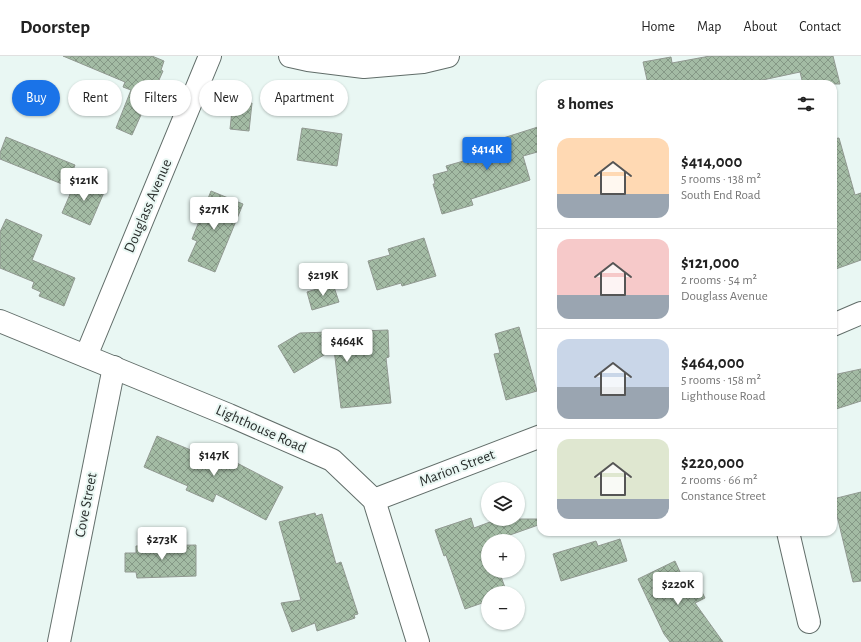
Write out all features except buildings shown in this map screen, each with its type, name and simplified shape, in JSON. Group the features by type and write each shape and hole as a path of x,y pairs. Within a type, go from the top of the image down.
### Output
{"street":[{"name":"Douglass Avenue","path":"86,356 210,56"},
{"path":"290,56 308,60 364,67 423,62 448,56"},
{"path":"837,323 861,313"},
{"name":"Lighthouse Road","path":"0,320 229,415 332,460 374,500 418,642"},
{"name":"Cove Street","path":"59,642 114,367"},
{"name":"Marion Street","path":"374,500 537,438"},
{"path":"789,536 809,622"}]}
